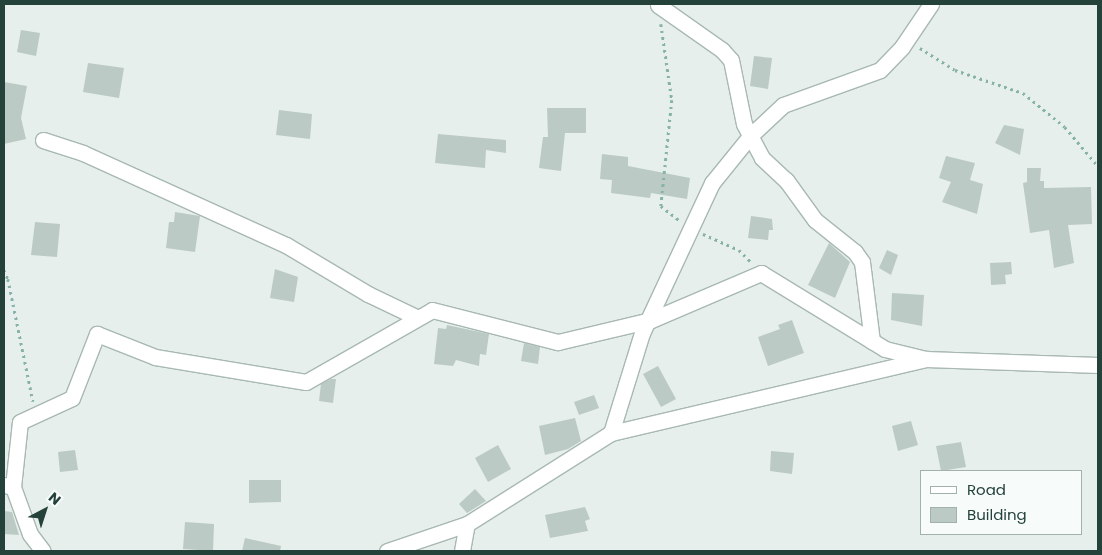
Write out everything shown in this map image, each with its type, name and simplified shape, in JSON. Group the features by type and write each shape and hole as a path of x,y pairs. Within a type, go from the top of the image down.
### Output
{"street":[{"path":"611,433 642,333 651,320 712,183 750,136 783,105 880,70 908,39 931,4"},
{"path":"658,5 722,50 731,60 750,136 762,158 786,180 815,220 856,252 862,262 872,341"},
{"path":"43,140 83,153 286,245 368,294 418,318"},
{"path":"43,551 30,534 8,486 20,422 72,398 97,334 155,357 306,382 432,310 558,342 651,320 761,273 885,349 926,359 1098,365"},
{"path":"386,551 467,524 611,433 926,359"},
{"path":"462,551 467,524"}],"path":[{"path":"658,5 672,100 661,206 692,230 739,250 761,273"},
{"path":"908,39 955,70 1023,93 1065,126 1098,166"},
{"path":"4,270 8,278 35,415"}],"building":[{"path":"21,30 40,33 36,56 17,52"},
{"path":"754,56 772,58 768,89 750,86"},
{"path":"88,63 124,68 119,98 83,92"},
{"path":"4,82 27,86 21,118 26,139 4,144"},
{"path":"547,108 586,108 586,133 565,133 561,171 539,168 543,137 548,137"},
{"path":"279,110 312,114 310,139 276,135"},
{"path":"1004,125 1024,129 1020,155 995,143"},
{"path":"438,134 506,140 506,153 486,150 485,168 435,163"},
{"path":"602,154 628,157 628,166 690,178 687,199 651,193 650,198 611,193 612,180 600,179"},
{"path":"946,156 975,163 970,180 983,184 977,214 942,202 951,182 939,178"},
{"path":"1027,168 1041,168 1040,181 1044,181 1044,188 1091,187 1092,224 1068,225 1074,263 1054,268 1049,230 1030,233 1023,183 1027,182"},
{"path":"175,212 200,216 195,252 166,248 169,222 174,222"},
{"path":"751,216 772,219 773,230 769,230 768,240 748,238"},
{"path":"35,222 60,224 57,257 31,255"},
{"path":"829,243 850,262 835,298 808,285"},
{"path":"887,250 898,255 891,275 879,268"},
{"path":"1011,262 1012,274 1005,275 1006,284 991,285 990,263"},
{"path":"275,269 298,277 294,302 270,298"},
{"path":"892,293 924,295 922,326 891,320"},
{"path":"792,320 804,353 768,366 758,337 780,329 778,325"},
{"path":"447,325 489,334 486,355 480,354 479,366 456,360 453,366 434,364 438,328 446,329"},
{"path":"524,343 540,347 538,364 521,361"},
{"path":"658,366 676,399 661,407 643,374"},
{"path":"331,379 336,379 333,403 319,401 321,384"},
{"path":"594,395 599,408 579,415 574,402"},
{"path":"575,418 581,441 568,449 545,455 539,426"},
{"path":"911,421 918,445 898,451 892,426"},
{"path":"961,442 966,467 941,470 936,446"},
{"path":"498,445 511,469 488,482 475,458"},
{"path":"75,450 78,470 60,472 58,452"},
{"path":"771,451 794,453 792,474 770,471"},
{"path":"249,480 281,480 281,502 249,503"},
{"path":"475,489 486,501 467,513 459,504"},
{"path":"585,507 590,519 585,521 588,531 550,538 545,515"},
{"path":"4,511 12,512 19,535 4,534"},
{"path":"185,522 214,524 213,551 183,549"},
{"path":"245,538 281,546 280,551 242,551"}]}
